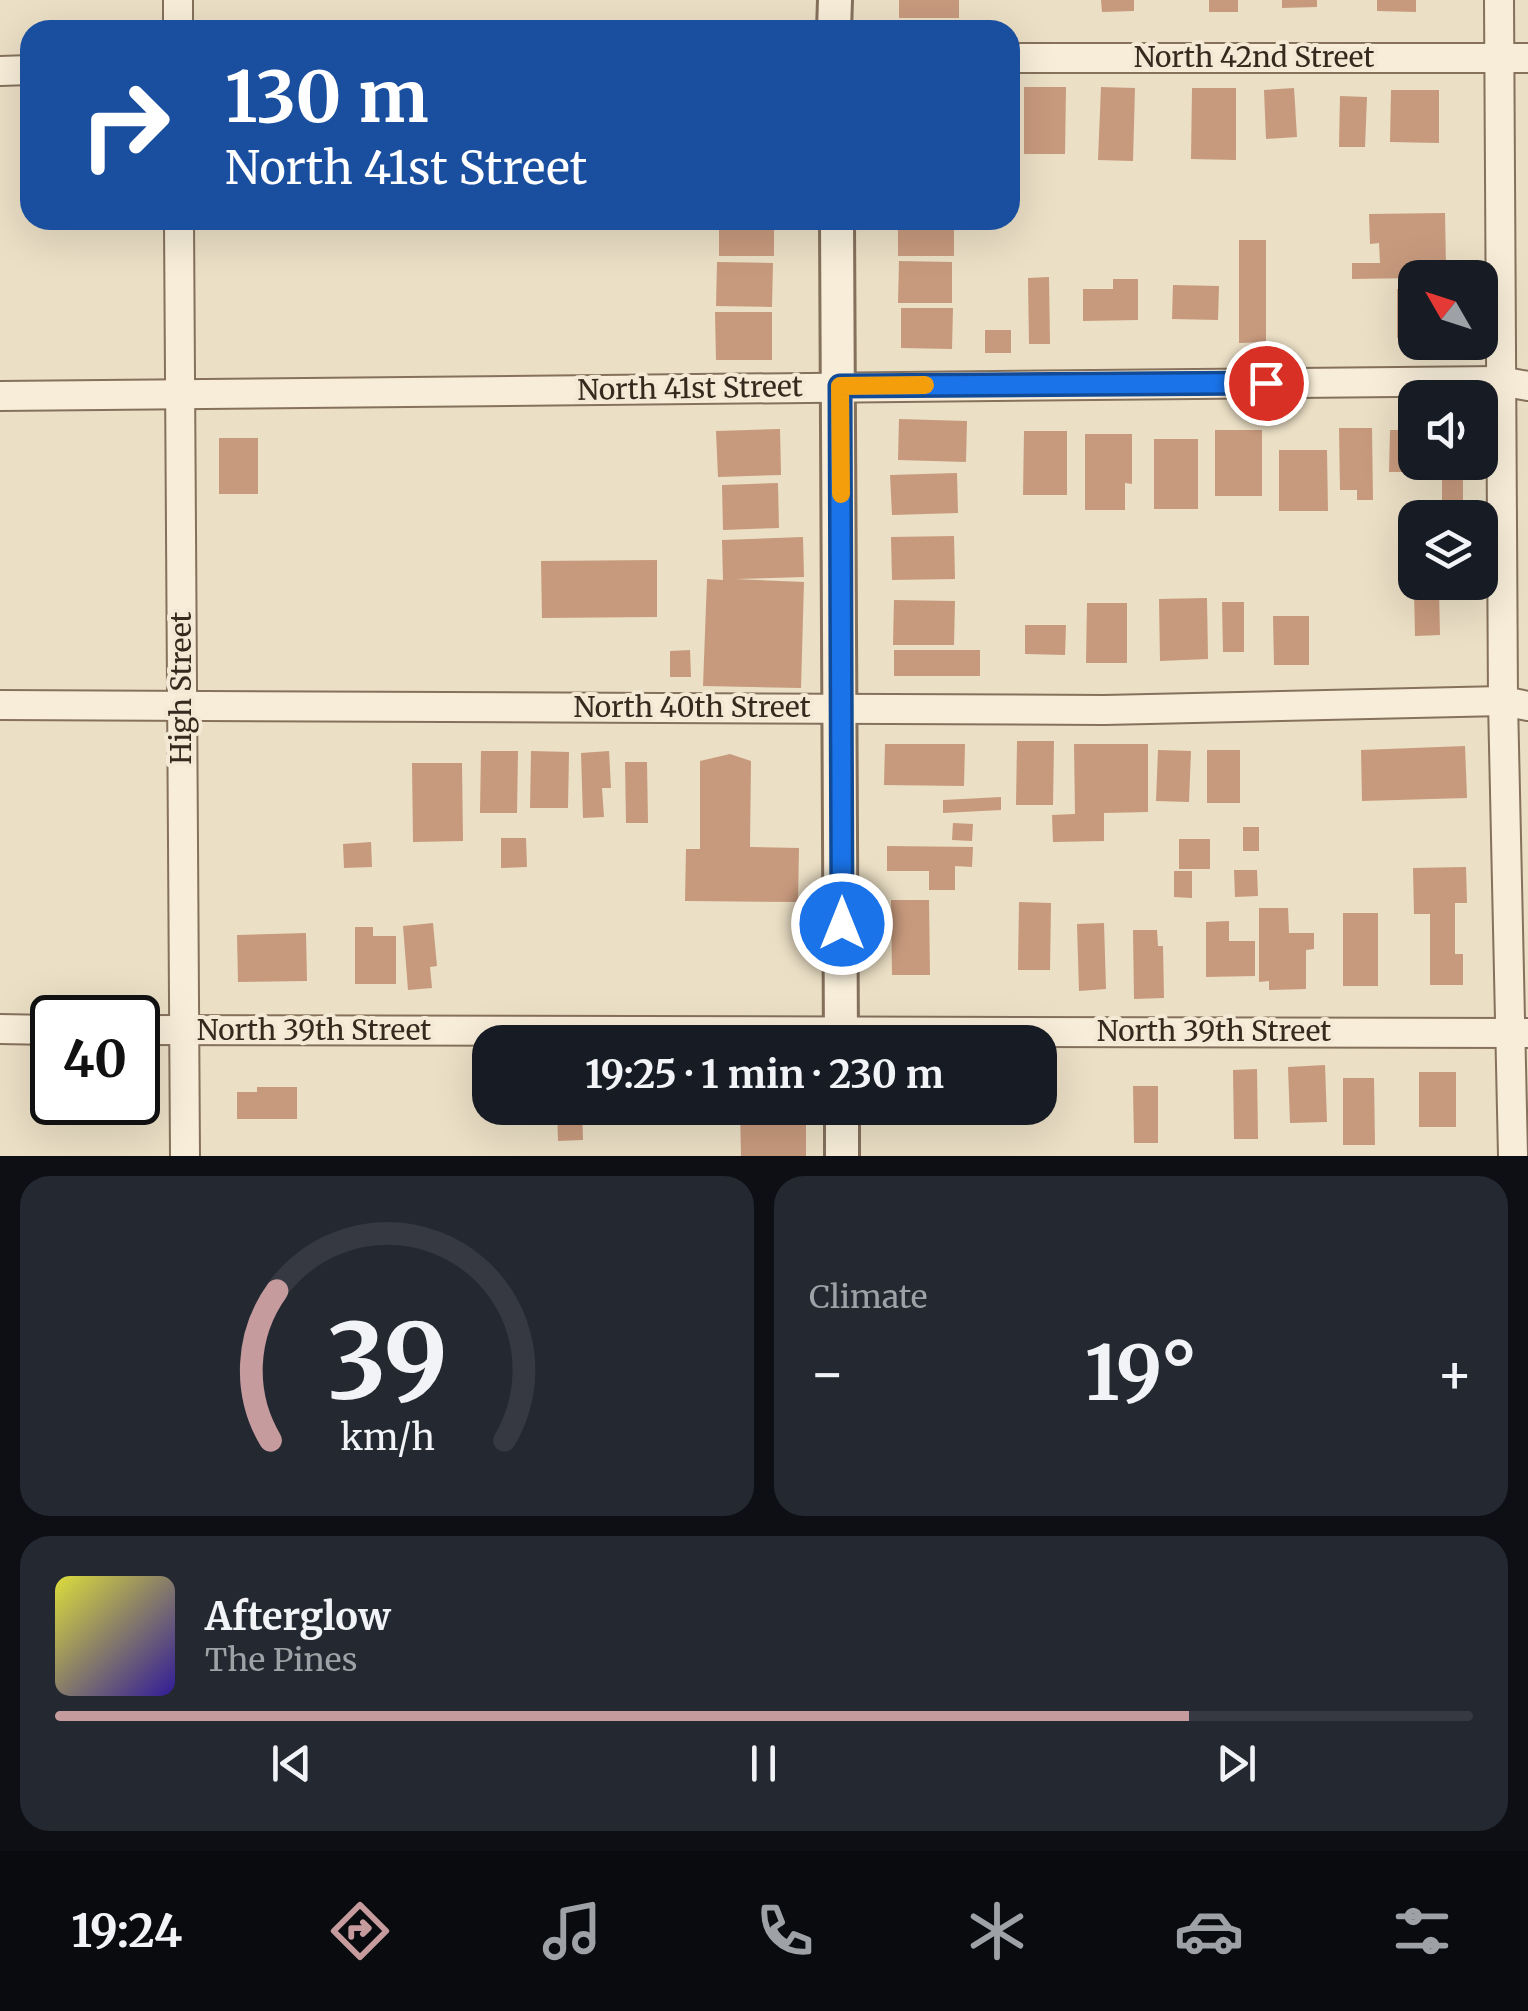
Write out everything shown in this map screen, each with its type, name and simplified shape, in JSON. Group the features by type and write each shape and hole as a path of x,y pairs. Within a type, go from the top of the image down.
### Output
{"street":[{"path":"1499,0 1498,56 1514,383 1520,1032 1512,1156"},
{"name":"North 42nd Street","path":"1020,58 1528,58"},
{"name":"High Street","path":"178,230 185,1156"},
{"path":"837,230 843,709 841,1025"},
{"name":"North 41st Street","path":"0,396 1514,383"},
{"name":"North 40th Street","path":"0,705 1104,710 1516,703"},
{"path":"0,1030 30,1030"},
{"name":"North 39th Street","path":"160,1030 472,1033"},
{"name":"North 39th Street","path":"1057,1035 1520,1032"},
{"path":"842,1125 842,1156"}],"building":[{"path":"899,0 959,0 959,18 899,18"},
{"path":"1101,0 1134,0 1134,11 1102,12"},
{"path":"1209,0 1238,0 1238,12 1209,12"},
{"path":"1282,0 1317,0 1317,7 1282,8"},
{"path":"1377,0 1416,0 1416,12 1377,11"},
{"path":"1024,87 1066,87 1065,154 1024,154"},
{"path":"1101,87 1135,88 1133,161 1098,160"},
{"path":"1192,88 1236,88 1236,160 1191,159"},
{"path":"1294,88 1297,137 1266,139 1264,90"},
{"path":"1391,90 1439,90 1439,143 1390,142"},
{"path":"1340,96 1367,97 1365,147 1339,147"},
{"path":"1445,213 1446,260 1398,260 1398,278 1352,279 1352,263 1380,263 1379,243 1370,244 1369,214"},
{"path":"719,230 774,230 774,256 719,256"},
{"path":"898,230 954,230 954,256 898,256"},
{"path":"1239,240 1266,240 1266,342 1239,343"},
{"path":"899,261 952,262 952,303 898,303"},
{"path":"717,262 773,263 772,307 716,306"},
{"path":"1049,277 1050,344 1029,344 1028,278"},
{"path":"1113,279 1138,279 1138,320 1083,321 1083,289 1113,289"},
{"path":"1173,285 1219,286 1218,320 1172,319"},
{"path":"901,308 953,308 952,349 901,348"},
{"path":"715,312 772,312 772,360 716,360"},
{"path":"985,330 1011,330 1011,353 985,353"},
{"path":"899,419 967,421 966,462 898,460"},
{"path":"1339,428 1372,428 1373,500 1357,500 1357,490 1340,490"},
{"path":"780,429 781,475 718,477 716,431"},
{"path":"1215,430 1262,430 1262,496 1215,496"},
{"path":"1390,430 1398,430 1398,472 1389,472"},
{"path":"1024,431 1067,431 1067,495 1023,495"},
{"path":"1085,434 1132,434 1132,484 1125,483 1125,510 1085,510"},
{"path":"219,438 258,438 258,494 219,494"},
{"path":"1154,439 1198,439 1198,509 1154,509"},
{"path":"1279,450 1327,450 1328,511 1279,511"},
{"path":"957,473 958,513 892,515 890,475"},
{"path":"1442,480 1463,480 1463,500 1442,500"},
{"path":"778,483 779,528 723,530 722,485"},
{"path":"954,536 955,579 892,580 891,537"},
{"path":"803,537 804,577 735,579 804,582 801,688 703,686 707,579 723,580 722,540"},
{"path":"657,560 657,617 542,618 541,561"},
{"path":"1207,598 1208,659 1160,661 1159,599"},
{"path":"894,600 955,601 954,645 893,645"},
{"path":"1414,600 1439,600 1440,635 1415,636"},
{"path":"1222,602 1244,602 1244,652 1223,652"},
{"path":"1087,603 1127,603 1127,663 1086,663"},
{"path":"1273,616 1309,616 1309,665 1274,665"},
{"path":"1025,625 1066,625 1065,655 1025,654"},
{"path":"690,650 691,677 670,677 670,651"},
{"path":"894,650 980,650 980,676 894,676"},
{"path":"1017,741 1054,741 1053,805 1016,805"},
{"path":"885,744 965,744 964,786 884,785"},
{"path":"1074,744 1148,744 1148,812 1104,813 1104,841 1053,842 1052,815 1075,814"},
{"path":"1465,746 1467,798 1362,801 1361,750"},
{"path":"1158,750 1191,751 1189,802 1156,801"},
{"path":"1207,750 1240,750 1240,803 1207,803"},
{"path":"481,751 518,751 517,813 480,813"},
{"path":"531,751 569,752 568,808 530,808"},
{"path":"609,751 611,788 602,788 604,817 583,818 581,753"},
{"path":"730,754 751,761 750,847 799,848 798,902 685,901 686,849 700,849 700,761"},
{"path":"625,762 647,762 648,823 626,823"},
{"path":"412,763 462,763 463,841 413,842"},
{"path":"1001,797 1001,810 943,813 943,800"},
{"path":"953,823 973,824 972,841 952,840"},
{"path":"1243,827 1259,827 1259,851 1243,851"},
{"path":"501,838 526,838 527,867 501,868"},
{"path":"1179,839 1210,839 1210,869 1179,869"},
{"path":"371,842 372,867 344,868 343,844"},
{"path":"887,846 973,847 972,867 955,866 955,890 929,890 929,871 887,871"},
{"path":"1466,867 1467,903 1455,903 1455,954 1463,954 1463,985 1430,985 1430,914 1414,914 1413,868"},
{"path":"1234,870 1257,870 1258,896 1235,897"},
{"path":"1174,871 1192,871 1192,898 1174,897"},
{"path":"891,900 929,900 930,975 892,975"},
{"path":"1019,902 1051,903 1050,970 1018,970"},
{"path":"1259,908 1288,908 1289,933 1314,933 1314,949 1306,950 1306,989 1269,990 1269,981 1259,982"},
{"path":"1343,913 1378,913 1378,986 1343,986"},
{"path":"1229,921 1229,941 1255,941 1255,976 1206,977 1206,922"},
{"path":"433,923 437,966 430,967 432,988 408,990 403,926"},
{"path":"1104,923 1106,989 1079,991 1077,924"},
{"path":"355,927 373,927 373,936 396,936 396,984 355,984"},
{"path":"1133,930 1157,930 1158,946 1163,946 1164,998 1134,999"},
{"path":"306,933 307,981 238,982 237,935"},
{"path":"1325,1065 1327,1122 1290,1123 1288,1067"},
{"path":"1257,1069 1258,1139 1234,1139 1233,1070"},
{"path":"1419,1072 1456,1072 1456,1127 1419,1127"},
{"path":"1343,1078 1374,1078 1375,1145 1343,1145"},
{"path":"1133,1086 1158,1086 1158,1143 1134,1143"},
{"path":"257,1087 297,1087 297,1119 237,1119 237,1092 257,1092"},
{"path":"558,1125 583,1125 583,1140 558,1141"},
{"path":"740,1125 806,1125 806,1156 741,1156"}],"slow traffic":[{"path":"841,494 840,386 925,385"}],"route":[{"path":"842,924 840,386 1266,383"}]}
